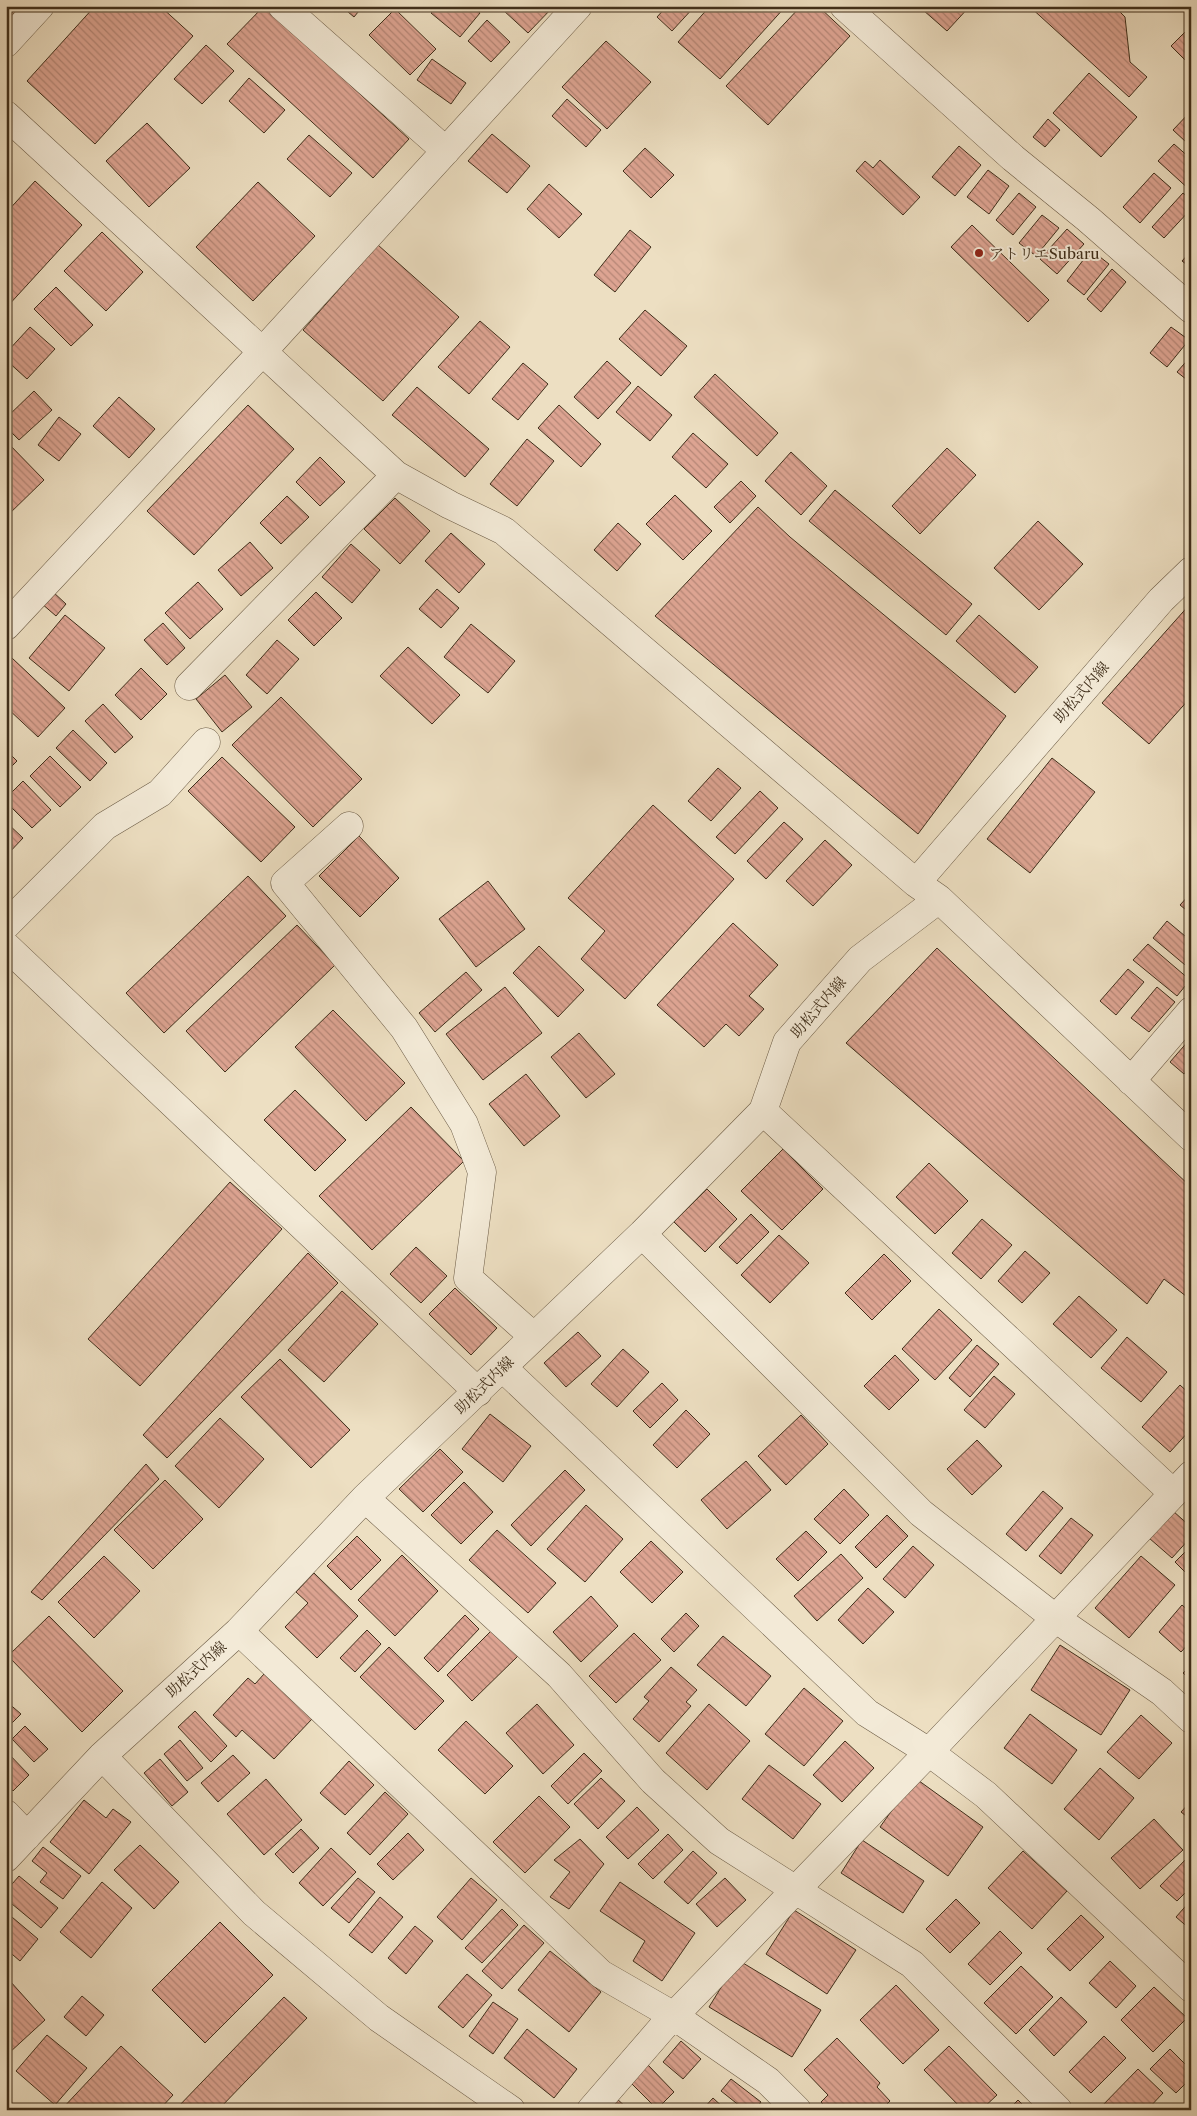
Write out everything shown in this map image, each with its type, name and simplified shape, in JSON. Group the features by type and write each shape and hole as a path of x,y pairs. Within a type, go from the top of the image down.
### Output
{"street":[{"path":"6,43 40,6"},
{"path":"282,6 446,151"},
{"path":"6,626 263,351 578,6"},
{"path":"844,6 1013,158 1088,219 1191,309"},
{"path":"6,115 396,475 450,505 504,531 916,883 939,899 1191,1138"},
{"path":"189,686 396,475"},
{"name":"助松式内線","path":"916,883 1161,600 1191,571"},
{"path":"6,925 105,826 160,793 206,742"},
{"path":"349,826 286,883 404,1028 464,1124 482,1172 468,1278 533,1336"},
{"name":"助松式内線","path":"6,1858 102,1756 239,1631 364,1498 478,1392 533,1336 642,1234 763,1111 787,1042 860,959 939,899"},
{"path":"6,946 478,1392"},
{"path":"1131,1081 1191,1011"},
{"path":"591,2110 674,2016 929,1752 1182,1484 763,1111"},
{"path":"642,1234 921,1513 1055,1618 1162,1692 1191,1719"},
{"path":"503,1368 867,1713 929,1752 986,1795 1191,1988"},
{"path":"364,1498 559,1675 653,1781 720,1841 912,1964 1058,2110"},
{"path":"239,1631 601,1974 674,2016 768,2081 797,2110"},
{"path":"102,1756 254,1914 379,2018 511,2110"},
{"path":"6,1814 27,1836"}],"building":[{"path":"6,6 21,6 6,22"},
{"path":"95,6 160,6 193,36 95,144 27,81"},
{"path":"264,6 409,139 373,178 227,44"},
{"path":"341,6 363,6 354,17"},
{"path":"437,6 472,6 480,13 460,37 431,13"},
{"path":"506,6 554,6 528,33 503,10"},
{"path":"667,6 695,6 672,31 657,17"},
{"path":"710,6 786,6 720,79 678,42"},
{"path":"801,6 818,6 850,36 768,125 726,86"},
{"path":"927,6 970,6 947,31 923,10"},
{"path":"1029,6 1114,6 1125,17 1130,62 1147,77 1129,97"},
{"path":"395,9 436,49 410,75 369,35"},
{"path":"487,20 510,42 491,62 468,41"},
{"path":"1191,26 1191,66 1171,46"},
{"path":"606,41 651,82 607,129 562,87"},
{"path":"206,45 234,71 202,104 174,79"},
{"path":"432,59 466,83 451,104 417,80"},
{"path":"1089,73 1137,117 1101,157 1053,113"},
{"path":"249,78 285,110 264,133 229,101"},
{"path":"567,99 601,130 586,147 552,116"},
{"path":"1191,111 1191,137 1186,142 1173,130"},
{"path":"1048,119 1060,130 1045,147 1033,137"},
{"path":"147,123 190,168 149,207 106,161"},
{"path":"492,134 530,166 507,193 468,161"},
{"path":"309,135 352,173 330,197 287,159"},
{"path":"1174,144 1191,159 1191,191 1158,161"},
{"path":"959,146 981,165 955,196 932,177"},
{"path":"645,148 674,175 651,198 623,171"},
{"path":"880,160 920,197 903,215 856,171 865,161 873,168"},
{"path":"988,170 1009,186 989,214 967,197"},
{"path":"1154,173 1171,188 1140,223 1123,207"},
{"path":"35,181 82,225 6,308 6,213"},
{"path":"258,182 315,236 253,301 196,247"},
{"path":"549,184 582,214 559,238 527,209"},
{"path":"1019,193 1036,207 1013,235 996,220"},
{"path":"1183,193 1191,200 1191,209 1164,238 1152,227"},
{"path":"1042,215 1059,228 1036,256 1019,243"},
{"path":"972,225 1049,300 1028,322 951,247"},
{"path":"1067,229 1084,244 1057,274 1040,259"},
{"path":"630,230 651,247 615,292 594,275"},
{"path":"102,232 143,272 106,311 64,271"},
{"path":"378,245 459,317 383,401 303,330"},
{"path":"1091,250 1109,264 1084,295 1067,281"},
{"path":"1191,251 1191,268 1182,261"},
{"path":"1112,269 1126,282 1101,312 1087,299"},
{"path":"56,287 93,325 71,346 34,309"},
{"path":"645,310 687,346 661,376 619,339"},
{"path":"480,321 510,347 469,394 438,367"},
{"path":"30,327 55,349 27,379 6,360 6,353"},
{"path":"1171,327 1189,340 1167,367 1150,353"},
{"path":"1191,356 1191,383 1177,372"},
{"path":"607,361 631,383 598,419 574,397"},
{"path":"523,363 548,384 518,420 492,399"},
{"path":"715,374 778,433 757,456 694,397"},
{"path":"638,386 672,415 650,441 616,412"},
{"path":"417,387 489,449 465,477 392,415"},
{"path":"34,391 52,410 19,440 6,427 6,418"},
{"path":"119,397 155,429 129,458 93,426"},
{"path":"248,405 294,449 194,555 147,511"},
{"path":"559,405 601,444 581,467 538,428"},
{"path":"59,417 81,434 59,461 38,445"},
{"path":"693,433 728,464 706,488 672,457"},
{"path":"527,439 554,461 517,506 490,484"},
{"path":"6,441 44,480 6,517"},
{"path":"947,448 976,475 920,534 892,506"},
{"path":"791,452 827,486 801,515 765,481"},
{"path":"320,457 345,482 320,506 296,482"},
{"path":"741,481 756,496 730,523 714,507"},
{"path":"835,490 972,604 946,635 809,521"},
{"path":"675,495 712,531 683,560 646,524"},
{"path":"287,496 309,517 281,544 260,523"},
{"path":"395,498 430,531 400,564 364,529"},
{"path":"758,507 790,537 1006,716 918,834 655,616"},
{"path":"1038,521 1083,564 1039,610 994,568"},
{"path":"618,523 641,544 617,571 594,550"},
{"path":"451,533 485,564 459,593 425,561"},
{"path":"250,542 273,568 241,596 218,570"},
{"path":"351,544 380,570 352,603 322,577"},
{"path":"198,582 223,609 190,639 165,613"},
{"path":"437,589 459,608 441,628 419,609"},
{"path":"52,591 66,604 56,616 41,603"},
{"path":"316,592 342,618 314,646 288,620"},
{"path":"1191,603 1191,697 1149,744 1102,703"},
{"path":"65,615 105,648 69,691 29,658"},
{"path":"979,615 1038,667 1015,693 956,641"},
{"path":"163,623 185,648 167,665 144,640"},
{"path":"471,624 515,661 488,693 444,657"},
{"path":"277,640 299,659 267,694 246,675"},
{"path":"408,647 460,695 432,724 380,676"},
{"path":"12,658 65,708 38,737 6,707 6,664"},
{"path":"141,668 167,694 141,720 115,695"},
{"path":"225,675 252,707 222,732 196,699"},
{"path":"281,697 362,779 313,827 232,745"},
{"path":"103,704 133,737 115,753 85,721"},
{"path":"73,730 107,763 90,781 56,748"},
{"path":"6,750 17,761 6,772"},
{"path":"50,756 81,787 60,807 30,776"},
{"path":"222,757 295,827 261,862 188,791"},
{"path":"1052,758 1095,792 1030,873 987,839"},
{"path":"718,768 741,788 711,821 688,801"},
{"path":"23,781 51,810 32,828 6,802 6,798"},
{"path":"760,791 778,808 735,854 716,837"},
{"path":"653,805 734,879 625,999 581,959 605,931 568,898"},
{"path":"6,822 23,838 6,856"},
{"path":"784,822 803,839 766,879 747,861"},
{"path":"359,836 399,878 360,917 319,876"},
{"path":"825,840 852,865 813,906 786,881"},
{"path":"248,876 286,916 164,1033 126,993"},
{"path":"488,881 525,929 476,967 439,919"},
{"path":"1191,893 1191,914 1180,905"},
{"path":"1167,921 1191,941 1191,970 1153,938"},
{"path":"733,923 778,965 749,996 764,1009 739,1036 726,1024 704,1047 657,1005"},
{"path":"297,925 335,965 225,1072 186,1031"},
{"path":"1148,944 1190,980 1177,996 1133,960"},
{"path":"539,946 584,990 558,1017 513,973"},
{"path":"937,948 1191,1187 1191,1300 1164,1279 1147,1304 846,1043"},
{"path":"1128,969 1144,982 1116,1015 1100,1001"},
{"path":"466,972 482,990 435,1032 419,1013"},
{"path":"505,987 542,1033 483,1080 446,1034"},
{"path":"1157,987 1175,1002 1149,1032 1131,1018"},
{"path":"333,1010 405,1083 366,1121 295,1047"},
{"path":"579,1033 615,1074 586,1098 551,1057"},
{"path":"1190,1039 1191,1066 1184,1074 1170,1062"},
{"path":"526,1074 560,1116 524,1146 489,1104"},
{"path":"295,1090 346,1140 315,1171 264,1120"},
{"path":"411,1107 464,1161 372,1250 319,1196"},
{"path":"783,1149 823,1189 782,1230 741,1191"},
{"path":"929,1163 968,1201 935,1234 896,1197"},
{"path":"230,1182 282,1229 140,1386 88,1339"},
{"path":"707,1189 737,1219 705,1252 674,1222"},
{"path":"751,1214 769,1232 737,1264 719,1247"},
{"path":"982,1219 1012,1245 981,1279 952,1253"},
{"path":"779,1235 809,1263 770,1303 741,1275"},
{"path":"416,1247 447,1276 421,1303 390,1274"},
{"path":"1025,1251 1050,1273 1022,1303 998,1281"},
{"path":"308,1253 338,1283 167,1458 143,1435"},
{"path":"884,1254 911,1281 872,1320 845,1293"},
{"path":"455,1288 497,1328 471,1355 429,1314"},
{"path":"342,1291 378,1324 324,1382 288,1350"},
{"path":"1079,1296 1117,1330 1091,1358 1053,1324"},
{"path":"939,1309 972,1340 935,1380 902,1349"},
{"path":"578,1332 601,1356 566,1387 544,1363"},
{"path":"1127,1337 1167,1372 1141,1402 1101,1368"},
{"path":"977,1345 999,1364 970,1397 949,1378"},
{"path":"623,1349 649,1372 617,1407 591,1384"},
{"path":"895,1355 919,1380 889,1410 864,1386"},
{"path":"280,1359 350,1430 311,1468 241,1397"},
{"path":"994,1376 1015,1394 985,1428 964,1410"},
{"path":"662,1383 678,1400 650,1428 633,1411"},
{"path":"1180,1385 1191,1395 1191,1429 1170,1452 1142,1427"},
{"path":"686,1410 710,1434 677,1468 653,1445"},
{"path":"490,1414 531,1446 503,1482 462,1449"},
{"path":"801,1415 828,1444 786,1485 758,1456"},
{"path":"220,1418 264,1459 219,1508 175,1466"},
{"path":"977,1440 1002,1466 972,1495 947,1469"},
{"path":"440,1449 463,1472 423,1512 399,1489"},
{"path":"746,1461 771,1490 727,1529 701,1500"},
{"path":"146,1464 159,1479 42,1600 31,1592"},
{"path":"565,1470 585,1490 531,1546 511,1525"},
{"path":"165,1480 203,1519 153,1569 114,1530"},
{"path":"464,1482 493,1512 461,1544 431,1515"},
{"path":"844,1489 869,1515 840,1544 814,1519"},
{"path":"1043,1491 1063,1508 1026,1551 1006,1534"},
{"path":"586,1505 623,1539 585,1582 547,1549"},
{"path":"1173,1511 1191,1527 1191,1537 1172,1558 1149,1538"},
{"path":"887,1515 908,1536 876,1568 855,1547"},
{"path":"1071,1518 1093,1535 1061,1574 1039,1556"},
{"path":"497,1530 556,1583 528,1613 469,1560"},
{"path":"806,1531 827,1552 798,1581 776,1559"},
{"path":"357,1536 381,1560 351,1590 327,1566"},
{"path":"651,1541 683,1572 652,1603 620,1572"},
{"path":"913,1546 934,1565 905,1598 883,1579"},
{"path":"1191,1546 1191,1575 1189,1576 1175,1562"},
{"path":"841,1554 863,1578 817,1621 794,1596"},
{"path":"402,1555 438,1591 395,1636 358,1600"},
{"path":"104,1556 140,1591 94,1638 58,1602"},
{"path":"1141,1556 1175,1585 1129,1638 1095,1608"},
{"path":"314,1573 358,1616 317,1658 285,1627 308,1603 296,1592"},
{"path":"868,1588 894,1612 863,1644 838,1620"},
{"path":"591,1596 618,1626 581,1662 553,1632"},
{"path":"1182,1605 1191,1613 1191,1641 1181,1652 1159,1632"},
{"path":"686,1613 699,1626 674,1652 661,1639"},
{"path":"465,1615 479,1629 438,1672 424,1658"},
{"path":"49,1616 123,1691 82,1732 8,1656"},
{"path":"367,1630 381,1644 355,1672 340,1658"},
{"path":"491,1631 518,1656 472,1701 447,1675"},
{"path":"634,1633 661,1660 616,1703 589,1676"},
{"path":"723,1636 771,1676 746,1706 697,1665"},
{"path":"1060,1645 1130,1690 1101,1735 1031,1690"},
{"path":"389,1647 444,1701 415,1730 360,1677"},
{"path":"1191,1665 1191,1681 1183,1673"},
{"path":"671,1667 697,1690 686,1702 691,1706 659,1742 633,1719 649,1701 644,1697"},
{"path":"264,1674 312,1719 274,1759 242,1730 236,1737 213,1715 248,1678 255,1684"},
{"path":"804,1688 843,1721 804,1766 765,1734"},
{"path":"6,1701 21,1714 6,1729"},
{"path":"537,1704 574,1745 543,1774 506,1733"},
{"path":"709,1704 750,1741 707,1790 666,1753"},
{"path":"195,1711 227,1746 211,1762 178,1727"},
{"path":"1030,1714 1077,1750 1052,1784 1004,1748"},
{"path":"1141,1715 1172,1743 1139,1779 1107,1752"},
{"path":"466,1721 513,1766 485,1794 438,1750"},
{"path":"25,1726 48,1749 34,1762 12,1739"},
{"path":"180,1740 203,1768 187,1781 164,1754"},
{"path":"845,1741 874,1768 842,1802 813,1775"},
{"path":"6,1751 29,1775 13,1791 6,1784"},
{"path":"584,1753 602,1771 568,1804 551,1786"},
{"path":"233,1755 250,1773 218,1802 201,1783"},
{"path":"160,1759 188,1792 172,1806 144,1773"},
{"path":"349,1761 374,1785 345,1815 320,1793"},
{"path":"769,1765 821,1804 793,1839 742,1799"},
{"path":"1100,1768 1134,1798 1099,1840 1064,1809"},
{"path":"601,1778 625,1801 598,1829 574,1804"},
{"path":"915,1778 983,1827 948,1876 880,1827"},
{"path":"266,1779 302,1820 264,1855 227,1814"},
{"path":"385,1792 408,1814 370,1855 347,1833"},
{"path":"539,1796 570,1827 525,1873 493,1842"},
{"path":"84,1800 106,1818 113,1809 131,1822 89,1874 50,1842"},
{"path":"1191,1801 1191,1820 1181,1812"},
{"path":"637,1807 659,1830 628,1859 606,1837"},
{"path":"1154,1819 1183,1850 1140,1889 1111,1858"},
{"path":"301,1829 319,1848 293,1873 275,1854"},
{"path":"408,1833 424,1850 393,1880 377,1864"},
{"path":"668,1834 683,1850 653,1879 638,1864"},
{"path":"580,1839 604,1864 569,1909 550,1897 570,1872 554,1860"},
{"path":"862,1840 924,1881 903,1913 841,1873"},
{"path":"140,1845 179,1882 154,1909 114,1870"},
{"path":"43,1847 81,1876 63,1899 40,1882 47,1873 32,1861"},
{"path":"331,1848 356,1872 323,1906 299,1883"},
{"path":"693,1851 717,1873 688,1904 664,1882"},
{"path":"1023,1851 1067,1891 1032,1929 988,1888"},
{"path":"1187,1858 1191,1862 1191,1887 1177,1901 1160,1886"},
{"path":"19,1876 58,1908 41,1928 6,1899 6,1891"},
{"path":"358,1878 375,1892 349,1923 331,1908"},
{"path":"471,1878 497,1900 462,1940 437,1917"},
{"path":"725,1878 746,1900 717,1927 696,1904"},
{"path":"102,1882 132,1908 91,1958 60,1932"},
{"path":"620,1882 695,1933 662,1981 633,1961 645,1941 600,1911"},
{"path":"380,1897 403,1917 372,1953 349,1935"},
{"path":"956,1899 980,1923 950,1953 926,1929"},
{"path":"1191,1900 1191,1930 1176,1917"},
{"path":"502,1909 518,1925 482,1963 465,1948"},
{"path":"794,1910 856,1950 827,1994 766,1954"},
{"path":"6,1912 38,1939 20,1961 6,1949"},
{"path":"1081,1915 1104,1937 1070,1971 1047,1949"},
{"path":"220,1922 273,1975 205,2043 152,1990"},
{"path":"524,1925 544,1943 502,1989 482,1971"},
{"path":"415,1926 433,1941 406,1974 388,1958"},
{"path":"1000,1931 1022,1953 990,1985 968,1964"},
{"path":"550,1951 601,1992 569,2032 518,1990"},
{"path":"738,1960 821,2010 792,2057 709,2007"},
{"path":"1110,1961 1136,1986 1116,2008 1089,1983"},
{"path":"1021,1966 1053,1997 1016,2034 984,2003"},
{"path":"467,1974 492,1995 463,2028 438,2007"},
{"path":"10,1981 45,2020 9,2053 6,2051 6,1984"},
{"path":"896,1985 939,2030 903,2064 860,2020"},
{"path":"1154,1987 1187,2018 1153,2052 1121,2020"},
{"path":"82,1996 104,2015 86,2036 64,2017"},
{"path":"284,1997 307,2018 218,2110 175,2110"},
{"path":"1061,1997 1087,2022 1054,2056 1029,2030"},
{"path":"493,2002 518,2019 493,2054 469,2036"},
{"path":"527,2029 577,2069 554,2098 504,2058"},
{"path":"47,2035 87,2068 55,2105 16,2071"},
{"path":"1104,2036 1126,2058 1091,2093 1069,2072"},
{"path":"837,2038 880,2083 877,2087 890,2101 883,2108 885,2110 828,2110 821,2102 828,2095 804,2070"},
{"path":"681,2041 701,2059 683,2079 663,2062"},
{"path":"1191,2045 1191,2057 1185,2051"},
{"path":"121,2046 173,2095 159,2110 61,2110"},
{"path":"949,2046 997,2095 981,2110 963,2110 924,2070"},
{"path":"1170,2049 1191,2070 1191,2078 1176,2093 1150,2069"},
{"path":"648,2065 674,2092 657,2109 631,2083"},
{"path":"1138,2069 1163,2093 1147,2110 1098,2110"},
{"path":"731,2079 761,2102 755,2110 745,2110 721,2091"},
{"path":"615,2097 629,2110 604,2110"},
{"path":"713,2098 726,2110 702,2110"},
{"path":"1018,2100 1028,2110 1008,2110"}],"place":[{"name":"アトリエSubaru","path":"979,253"}]}
